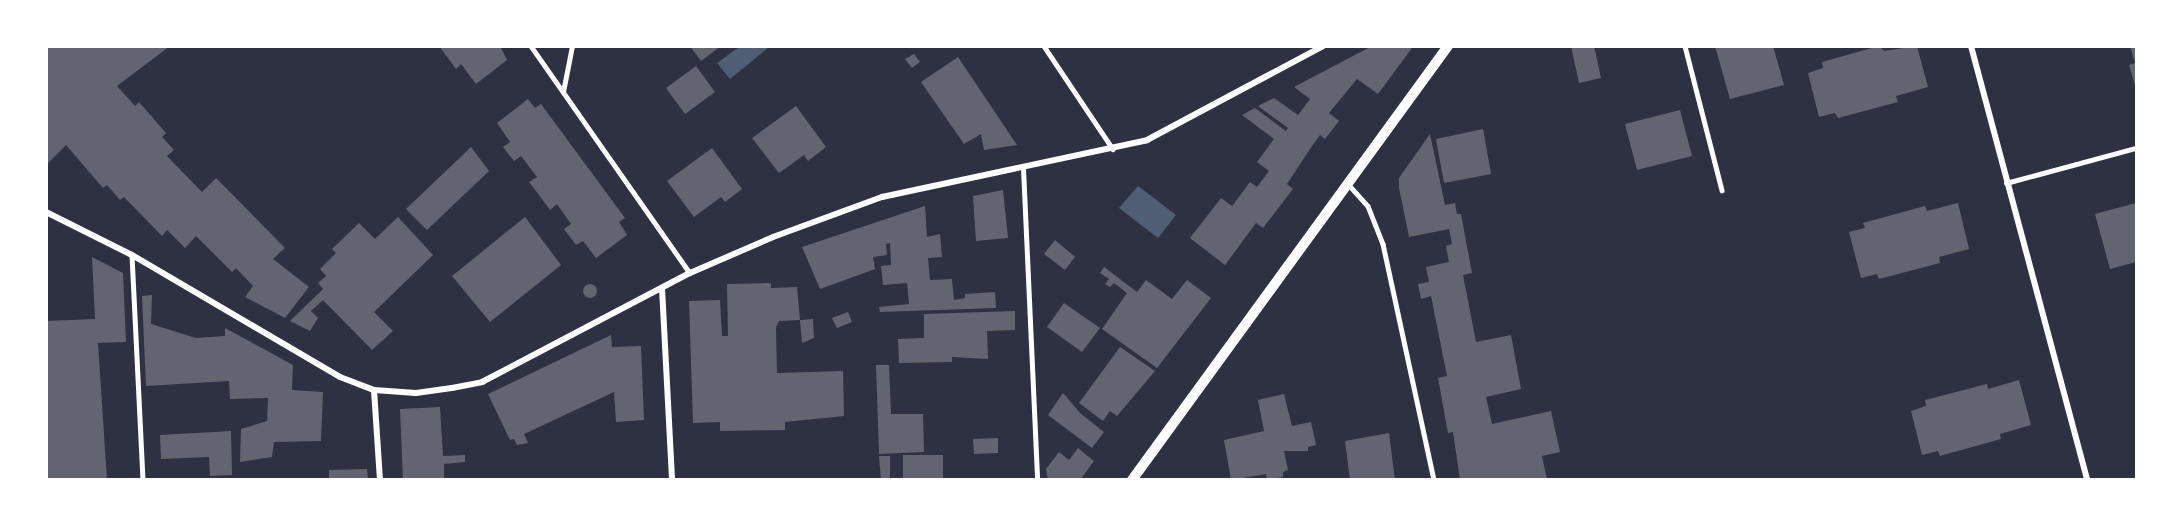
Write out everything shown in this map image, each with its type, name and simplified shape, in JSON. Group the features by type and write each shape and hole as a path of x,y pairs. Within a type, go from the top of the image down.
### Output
{"street":[{"path":"46,212 132,255 331,372 375,390 417,393 482,382 690,273 882,197 1113,150 1146,140 1323,46"},
{"path":"1132,480 1448,46"},
{"path":"1971,46 2087,480"},
{"path":"1023,168 1037,480"},
{"path":"662,288 672,480"},
{"path":"375,390 380,480"}],"lane":[{"path":"531,46 690,273"},
{"path":"563,92 572,46"},
{"path":"1044,46 1113,150"},
{"path":"1684,46 1722,190"},
{"path":"2006,183 2136,148"},
{"path":"1349,184 1368,206 1383,244 1434,480"},
{"path":"132,255 142,480"}],"water":[{"path":"739,47 768,48 730,79 717,63"},
{"path":"1138,186 1176,215 1158,238 1119,208"}],"building":[{"path":"50,46 170,46 117,86 135,106 139,102 166,133 162,137 174,150 167,156 202,192 216,178 285,248 273,259 309,287 285,318 245,297 253,286 236,268 232,272 196,236 185,248 167,230 162,236 124,197 120,200 107,185 103,188 66,145 46,165 46,50"},
{"path":"439,46 500,46 507,60 476,84 461,64 456,69"},
{"path":"690,46 721,46 701,61"},
{"path":"1372,46 1412,48 1378,94 1357,79 1329,113 1339,121 1325,139 1320,135 1310,149 1287,184 1293,189 1263,228 1256,223 1225,265 1190,238 1221,198 1232,206 1250,182 1257,187 1269,171 1257,162 1274,139 1242,115 1255,108 1286,131 1288,128 1258,106 1274,98 1298,115 1310,99 1294,87"},
{"path":"1571,46 1594,46 1601,78 1579,83"},
{"path":"1715,46 1773,46 1784,85 1730,99"},
{"path":"1879,46 1884,51 1917,46 1928,87 1896,96 1898,102 1838,118 1835,113 1819,117 1808,73 1823,68 1822,62"},
{"path":"2130,46 2136,46 2136,89 2129,65 2135,63"},
{"path":"914,54 920,62 912,68 905,59"},
{"path":"958,57 1017,145 984,150 981,134 964,144 921,82"},
{"path":"696,66 715,92 685,114 666,88"},
{"path":"528,99 535,108 541,104 625,218 619,222 627,235 596,258 583,241 576,245 564,229 571,224 557,204 550,210 529,182 537,177 521,156 514,161 503,147 510,142 497,123"},
{"path":"796,106 826,147 808,161 804,155 779,173 752,138"},
{"path":"1680,110 1692,156 1637,170 1625,124"},
{"path":"1483,129 1491,174 1444,183 1436,139"},
{"path":"1430,134 1445,205 1455,203 1457,214 1461,214 1472,273 1463,275 1476,342 1511,335 1521,389 1486,397 1492,424 1551,411 1560,452 1542,456 1547,480 1460,480 1453,432 1448,433 1438,378 1447,376 1431,296 1421,299 1418,284 1429,282 1426,267 1449,262 1446,246 1452,244 1449,229 1409,237 1399,188 1399,178"},
{"path":"471,147 489,171 427,230 406,209"},
{"path":"712,148 742,189 725,202 721,197 694,217 667,181"},
{"path":"1003,190 1008,238 976,241 973,196"},
{"path":"1958,203 1969,249 1939,257 1940,263 1879,279 1877,274 1861,278 1849,232 1865,228 1863,223 1925,206 1927,211"},
{"path":"2136,203 2136,262 2110,269 2095,214"},
{"path":"925,206 927,237 940,234 942,257 928,258 930,280 952,279 954,300 965,298 965,294 995,292 996,308 880,312 879,307 909,304 907,283 883,285 881,266 891,265 890,243 886,244 887,255 873,257 875,269 820,289 802,247"},
{"path":"398,217 433,255 374,312 393,331 372,350 323,300 311,311 318,318 310,331 290,321 323,289 318,283 326,276 320,269 336,253 332,249 359,223 375,239"},
{"path":"525,217 561,265 490,322 452,276"},
{"path":"1055,240 1075,257 1065,270 1044,254"},
{"path":"92,257 123,273 126,342 98,343 107,480 46,480 46,321 95,319"},
{"path":"1104,267 1137,292 1146,280 1172,299 1187,280 1211,298 1157,368 1102,329 1127,293 1114,283 1110,287 1105,284 1109,279 1100,273"},
{"path":"771,283 771,288 797,287 800,320 779,321 776,327 777,373 843,371 844,416 785,422 785,430 720,431 720,422 693,423 689,301 720,300 722,336 728,336 727,284"},
{"path":"590,284 595,286 597,291 595,296 590,298 585,296 583,291 585,286"},
{"path":"152,295 151,324 196,338 225,336 225,328 293,365 292,390 323,392 321,441 274,442 272,457 240,462 241,429 267,421 268,398 230,399 229,381 146,386 142,296"},
{"path":"1064,303 1100,328 1082,352 1047,327"},
{"path":"1015,311 1015,330 987,331 988,359 952,357 952,362 899,363 898,339 924,338 924,314"},
{"path":"848,312 852,322 837,328 832,318"},
{"path":"813,319 814,338 802,343 800,320"},
{"path":"611,335 612,347 641,346 644,420 616,422 614,392 524,434 528,443 517,445 514,439 510,440 488,394"},
{"path":"1120,347 1155,371 1117,416 1110,411 1103,421 1079,403"},
{"path":"876,365 889,365 891,414 923,414 924,452 879,454"},
{"path":"2019,380 2031,425 2000,434 2001,439 1940,456 1938,451 1922,455 1911,411 1926,406 1925,400 1987,384 1988,389"},
{"path":"1063,393 1080,413 1104,432 1092,448 1048,415"},
{"path":"1284,394 1292,426 1311,422 1316,445 1308,447 1308,451 1284,451 1288,470 1283,472 1283,477 1267,480 1266,474 1231,480 1224,440 1264,431 1258,400"},
{"path":"440,407 443,456 465,455 465,462 444,464 444,480 403,480 400,409"},
{"path":"231,431 232,475 210,476 209,457 161,459 160,435"},
{"path":"1389,433 1395,480 1350,480 1345,441"},
{"path":"998,438 998,453 974,454 973,439"},
{"path":"1078,448 1094,461 1080,480 1048,480 1046,469 1059,452 1069,460"},
{"path":"903,455 943,455 943,480 903,480"},
{"path":"879,456 890,456 890,480 881,480"},
{"path":"367,469 368,480 329,480 329,470"}]}
